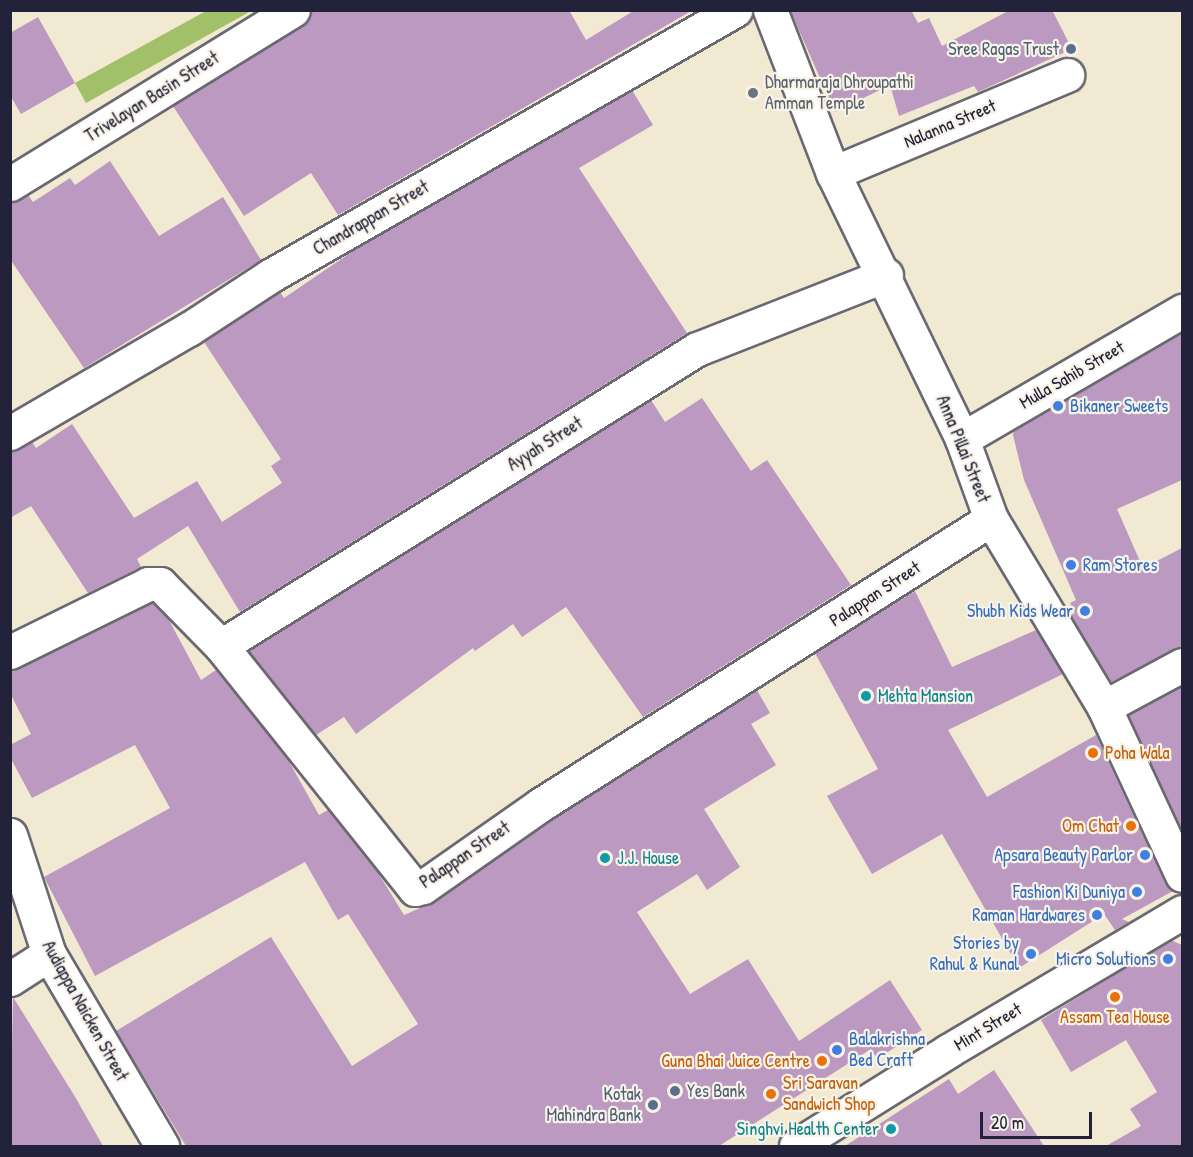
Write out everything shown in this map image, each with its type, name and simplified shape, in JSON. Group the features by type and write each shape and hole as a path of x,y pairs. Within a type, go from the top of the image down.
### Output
{"street":[{"name":"Trivelayan Basin Street","path":"10,184 293,10"},
{"name":"Chandrappan Street","path":"10,433 189,329 270,276 735,10"},
{"name":"Anna Pillai Street","path":"770,10 833,173 886,275 962,439 991,519 1104,707 1182,875"},
{"name":"Nalanna Street","path":"833,173 1066,75"},
{"name":"Ayyah Street","path":"221,646 697,349 886,275"},
{"name":"Mulla Sahib Street","path":"962,439 1182,311"},
{"name":"Palappan Street","path":"10,652 148,584 160,584 221,646 415,889 423,887 540,805 991,519"},
{"path":"1104,707 1182,665"},
{"name":"Audiappa Naicken Street","path":"10,835 49,954 162,1146"},
{"name":"Mint Street","path":"796,1146 1182,912"},
{"path":"10,979 49,954"}],"green space":[{"path":"206,11 251,11 86,103 75,83"}],"building":[{"path":"312,10 569,10 586,40 635,10 693,10 338,215 311,173 244,216 173,106 303,26"},
{"path":"790,10 911,10 918,23 929,18 942,46 1010,10 1052,10 1072,49 978,92 974,86 899,116 890,85 835,112"},
{"path":"38,17 75,83 21,114 10,95 10,33"},
{"path":"632,90 653,125 579,168 687,333 240,612 188,526 137,559 141,567 88,593 31,506 10,518 10,452 32,442 36,448 72,424 134,518 197,481 222,522 282,483 271,466 281,459 204,342 280,292 284,298 359,247"},
{"path":"110,161 159,236 223,197 261,260 84,368 10,259 10,203 28,195 33,202 70,178 75,185"},
{"path":"1182,332 1182,480 1117,509 1143,568 1182,548 1182,646 1111,682 1071,615 1075,613 1070,603 1076,600 1024,480 1013,435 1014,430"},
{"path":"702,398 751,471 767,460 851,585 643,717 566,607 522,637 513,624 475,651 473,648 356,734 344,717 316,735 249,651 651,400 665,422"},
{"path":"915,591 952,667 1036,630 1063,674 948,730 987,797 1096,735 1165,883 1173,891 1122,919 1129,922 1115,930 1104,914 1019,968 942,834 872,874 827,796 878,769 815,653"},
{"path":"152,603 169,620 201,680 216,670 287,758 319,815 328,810 377,871 404,915 434,902 550,821 757,690 770,713 751,724 776,765 704,809 740,867 707,890 697,874 637,912 690,994 748,959 799,1041 890,980 922,1030 877,1059 871,1049 719,1146 186,1146 116,1031 271,937 352,1066 418,1024 348,914 338,920 305,862 95,976 44,877 170,808 135,745 32,798 10,757 10,745 31,734 10,693 10,670"},
{"path":"1182,686 1182,832 1128,715"},
{"path":"1171,940 1182,945 1182,1146 1106,1146 1141,1126 1130,1109 1157,1092 1126,1040 1071,1072 1041,1020"},
{"path":"13,997 74,1095 103,1146 10,1146"},
{"path":"994,1070 1044,1146 845,1146 949,1079 958,1094"}],"place":[{"name":"Sree Ragas Trust","path":"1071,49"},
{"name":"Dharmaraja Dhroupathi Amman Temple","path":"753,93"},
{"name":"Bikaner Sweets","path":"1058,406"},
{"name":"Ram Stores","path":"1071,565"},
{"name":"Shubh Kids Wear","path":"1085,611"},
{"name":"Mehta Mansion","path":"866,696"},
{"name":"Poha Wala","path":"1093,753"},
{"name":"Om Chat","path":"1131,826"},
{"name":"Apsara Beauty Parlor","path":"1145,855"},
{"name":"J.J. House","path":"605,858"},
{"name":"Fashion Ki Duniya","path":"1137,892"},
{"name":"Raman Hardwares","path":"1097,915"},
{"name":"Stories by Rahul & Kunal","path":"1031,954"},
{"name":"Micro Solutions","path":"1168,959"},
{"name":"Assam Tea House","path":"1115,997"},
{"name":"Balakrishna Bed Craft","path":"837,1050"},
{"name":"Guna Bhai Juice Centre","path":"822,1061"},
{"name":"Yes Bank","path":"675,1091"},
{"name":"Sri Saravan Sandwich Shop","path":"771,1094"},
{"name":"Kotak Mahindra Bank","path":"653,1105"},
{"name":"Singhvi Health Center","path":"891,1129"}]}
